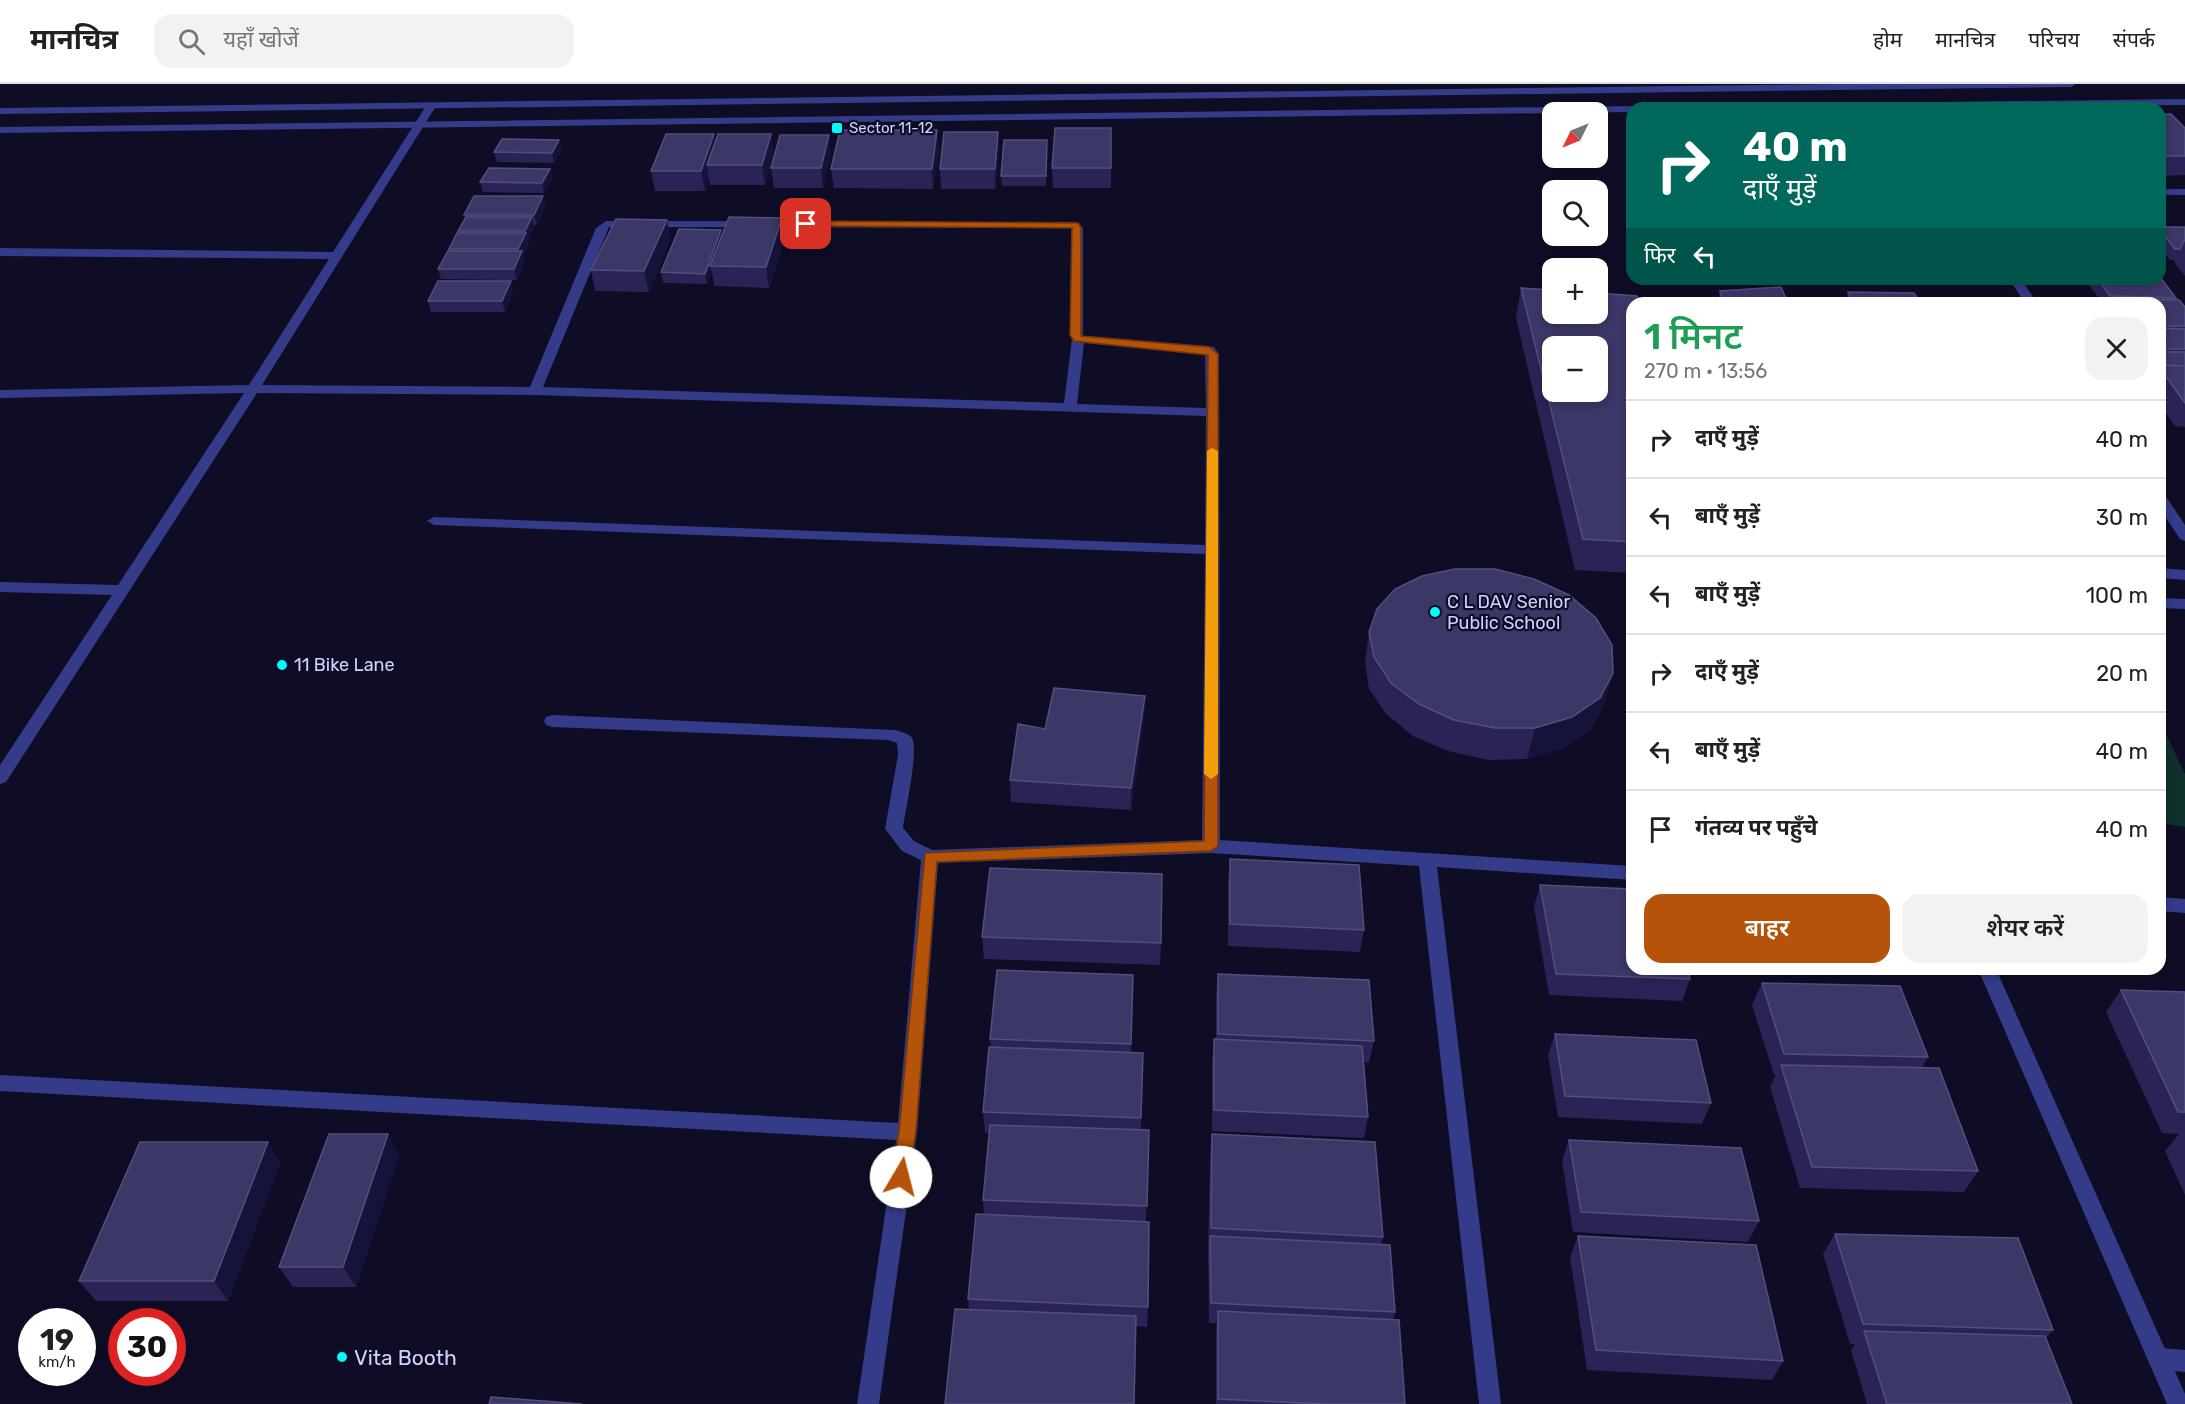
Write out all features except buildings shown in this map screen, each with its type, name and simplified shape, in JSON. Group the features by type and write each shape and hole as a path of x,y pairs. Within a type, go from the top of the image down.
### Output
{"street":[{"path":"0,111 1551,87 2071,84"},
{"path":"1551,87 1558,102"},
{"path":"2166,102 2185,102"},
{"path":"0,778 253,390 431,106"},
{"path":"1608,109 1626,109"},
{"path":"0,130 1542,110"},
{"path":"2166,192 2185,192"},
{"path":"535,391 602,228 606,224 1075,225 1077,228 1076,335 1078,339 1070,408"},
{"path":"0,252 335,256"},
{"path":"1078,339 1209,350 1213,354 1211,846"},
{"path":"0,394 253,390 535,391 1212,412"},
{"path":"2166,507 2185,536"},
{"path":"434,521 1212,550"},
{"path":"2166,573 2185,575"},
{"path":"0,587 121,590"},
{"path":"2166,603 2185,604"},
{"path":"552,722 890,734 905,740 906,755 894,829 908,846 930,857 1211,846 1626,873"},
{"path":"868,1404 907,1131 930,857"},
{"path":"1427,861 1490,1404"},
{"path":"2166,904 2185,906"},
{"path":"1990,975 2178,1404"},
{"path":"0,1083 907,1131"},
{"path":"2160,1359 2185,1361"}],"green space":[{"path":"2166,734 2185,774 2185,827 2166,824"}],"slow traffic":[{"path":"1211,774 1212,451"}],"place":[{"name":"Sector 11-12","path":"837,128"},
{"name":"C L DAV Senior Public School","path":"1435,612"},
{"name":"11 Bike Lane","path":"282,665"},
{"name":"Vita Booth","path":"342,1357"}],"route":[{"path":"806,224 1075,225 1077,228 1076,335 1078,339 1209,350 1213,354 1211,846 930,857 907,1131 901,1177"}]}
